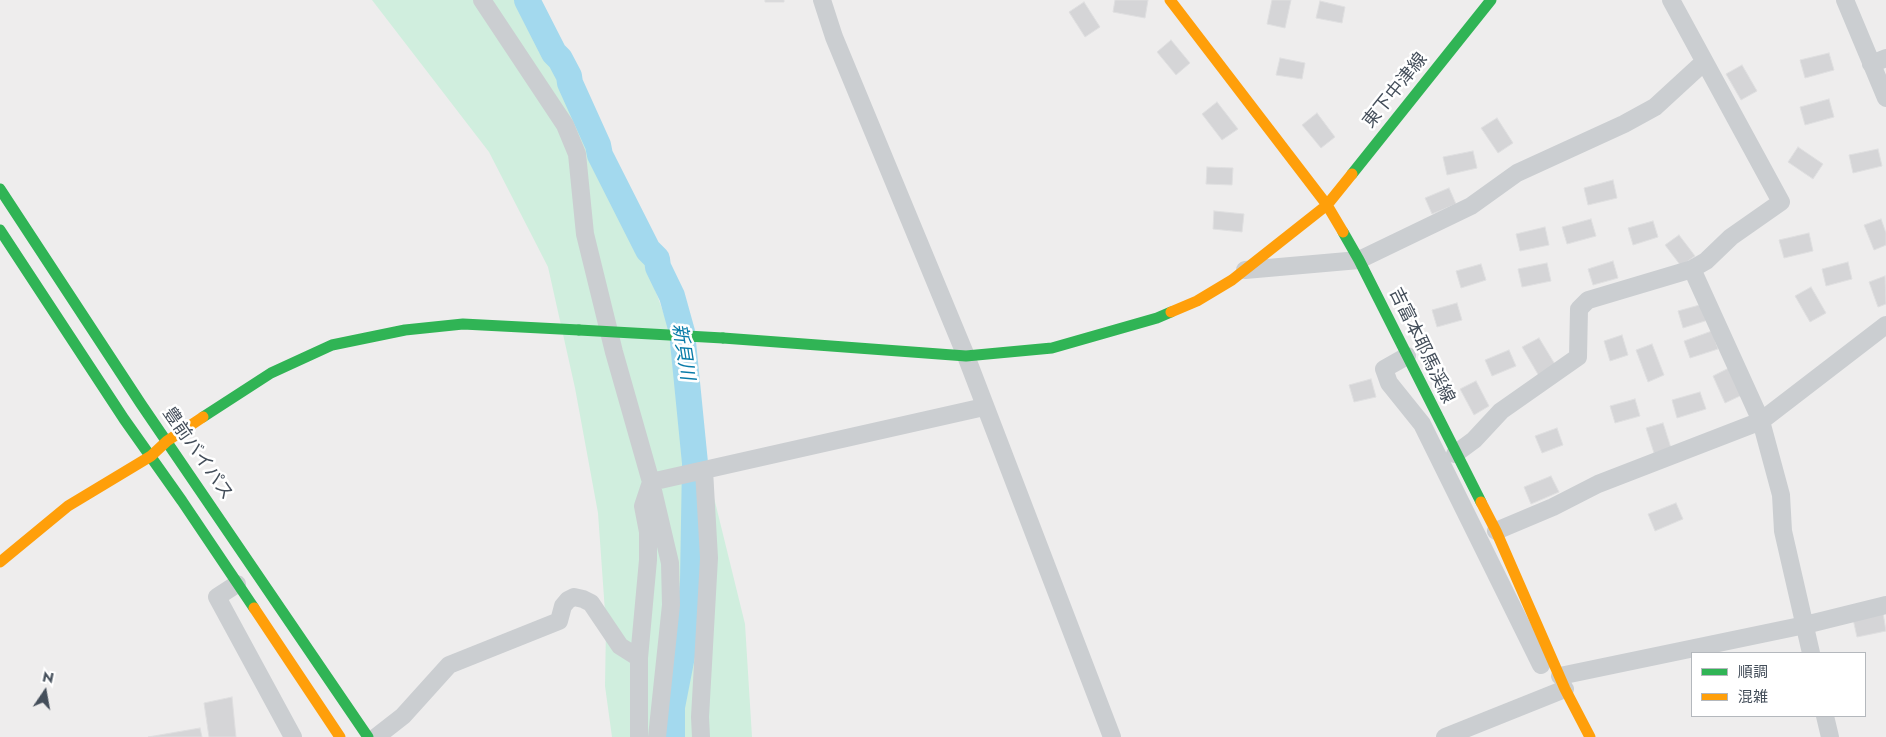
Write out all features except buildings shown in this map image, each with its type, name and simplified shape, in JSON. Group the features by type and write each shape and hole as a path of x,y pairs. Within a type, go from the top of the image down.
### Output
{"main road":[{"name":"吉富本耶馬渓線","path":"1170,0 1327,204 1359,260 1407,356 1430,420 1455,454 1496,531 1560,686 1590,737"},
{"name":"東下中津線","path":"0,562 68,506 150,456 168,441 271,373 332,345 405,330 463,324 723,338 966,356 1052,348 1157,318 1197,301 1232,280 1327,204 1491,0"},
{"name":"豊前バイパス","path":"0,189 95,334 368,737"},
{"path":"0,230 124,419 340,737"}],"street":[{"path":"482,0 566,125 577,154 585,234 614,352 651,482 670,563 671,605 657,737"},
{"path":"822,0 834,37 966,356 1112,737"},
{"path":"1455,454 1474,440 1501,411 1578,357 1579,309 1588,300 1692,269 1706,260 1731,237 1781,202 1672,0"},
{"path":"1847,0 1879,61 1886,98"},
{"path":"1244,270 1359,260 1471,206 1517,173 1624,124 1655,107 1704,62"},
{"path":"1692,269 1761,421 1781,495 1783,531 1811,652"},
{"path":"1496,531 1553,508 1598,484 1761,421 1886,325"},
{"path":"1407,356 1384,370 1389,383 1430,420 1560,686 1577,737"},
{"path":"651,482 984,407"},
{"path":"701,737 700,717 709,558 704,470"},
{"path":"639,737 639,658 648,560 648,532 643,506 651,482"},
{"path":"236,584 217,597 293,737"},
{"path":"376,737 396,723 449,665 559,621 563,606 568,600 574,598 583,599 591,603 620,646 639,658"},
{"path":"1697,652 1886,605"},
{"path":"1445,737 1560,686 1691,653"},
{"path":"1825,717 1830,737"}],"green space":[{"path":"372,0 515,0 613,175 679,355 745,624 752,737 612,737 605,686 606,626 598,513 575,388 548,267 489,152"}],"waterway":[{"name":"新貝川","path":"527,0 554,53 560,59 569,76 570,83 598,145 600,155 648,250 657,259 658,267 672,296 682,332 695,463 693,581 690,615 672,707 672,737"}],"traffic: fast":[{"path":"1352,174 1491,0"},
{"path":"0,189 141,404 368,737"},
{"path":"0,230 124,419 254,608"},
{"path":"1343,232 1359,260 1481,502"},
{"path":"723,338 966,356 1052,348 1157,318 1171,312"},
{"path":"203,417 271,373 332,345 405,330 463,324 579,330"},
{"path":"579,330 723,338"}],"traffic: slow":[{"path":"1170,0 1327,205 1343,232"},
{"path":"1171,312 1197,301 1232,280 1327,205 1352,174"},
{"path":"0,562 68,506 151,456 167,441 203,417"},
{"path":"1481,502 1496,531 1565,689 1590,737"},
{"path":"254,608 340,737"}]}
